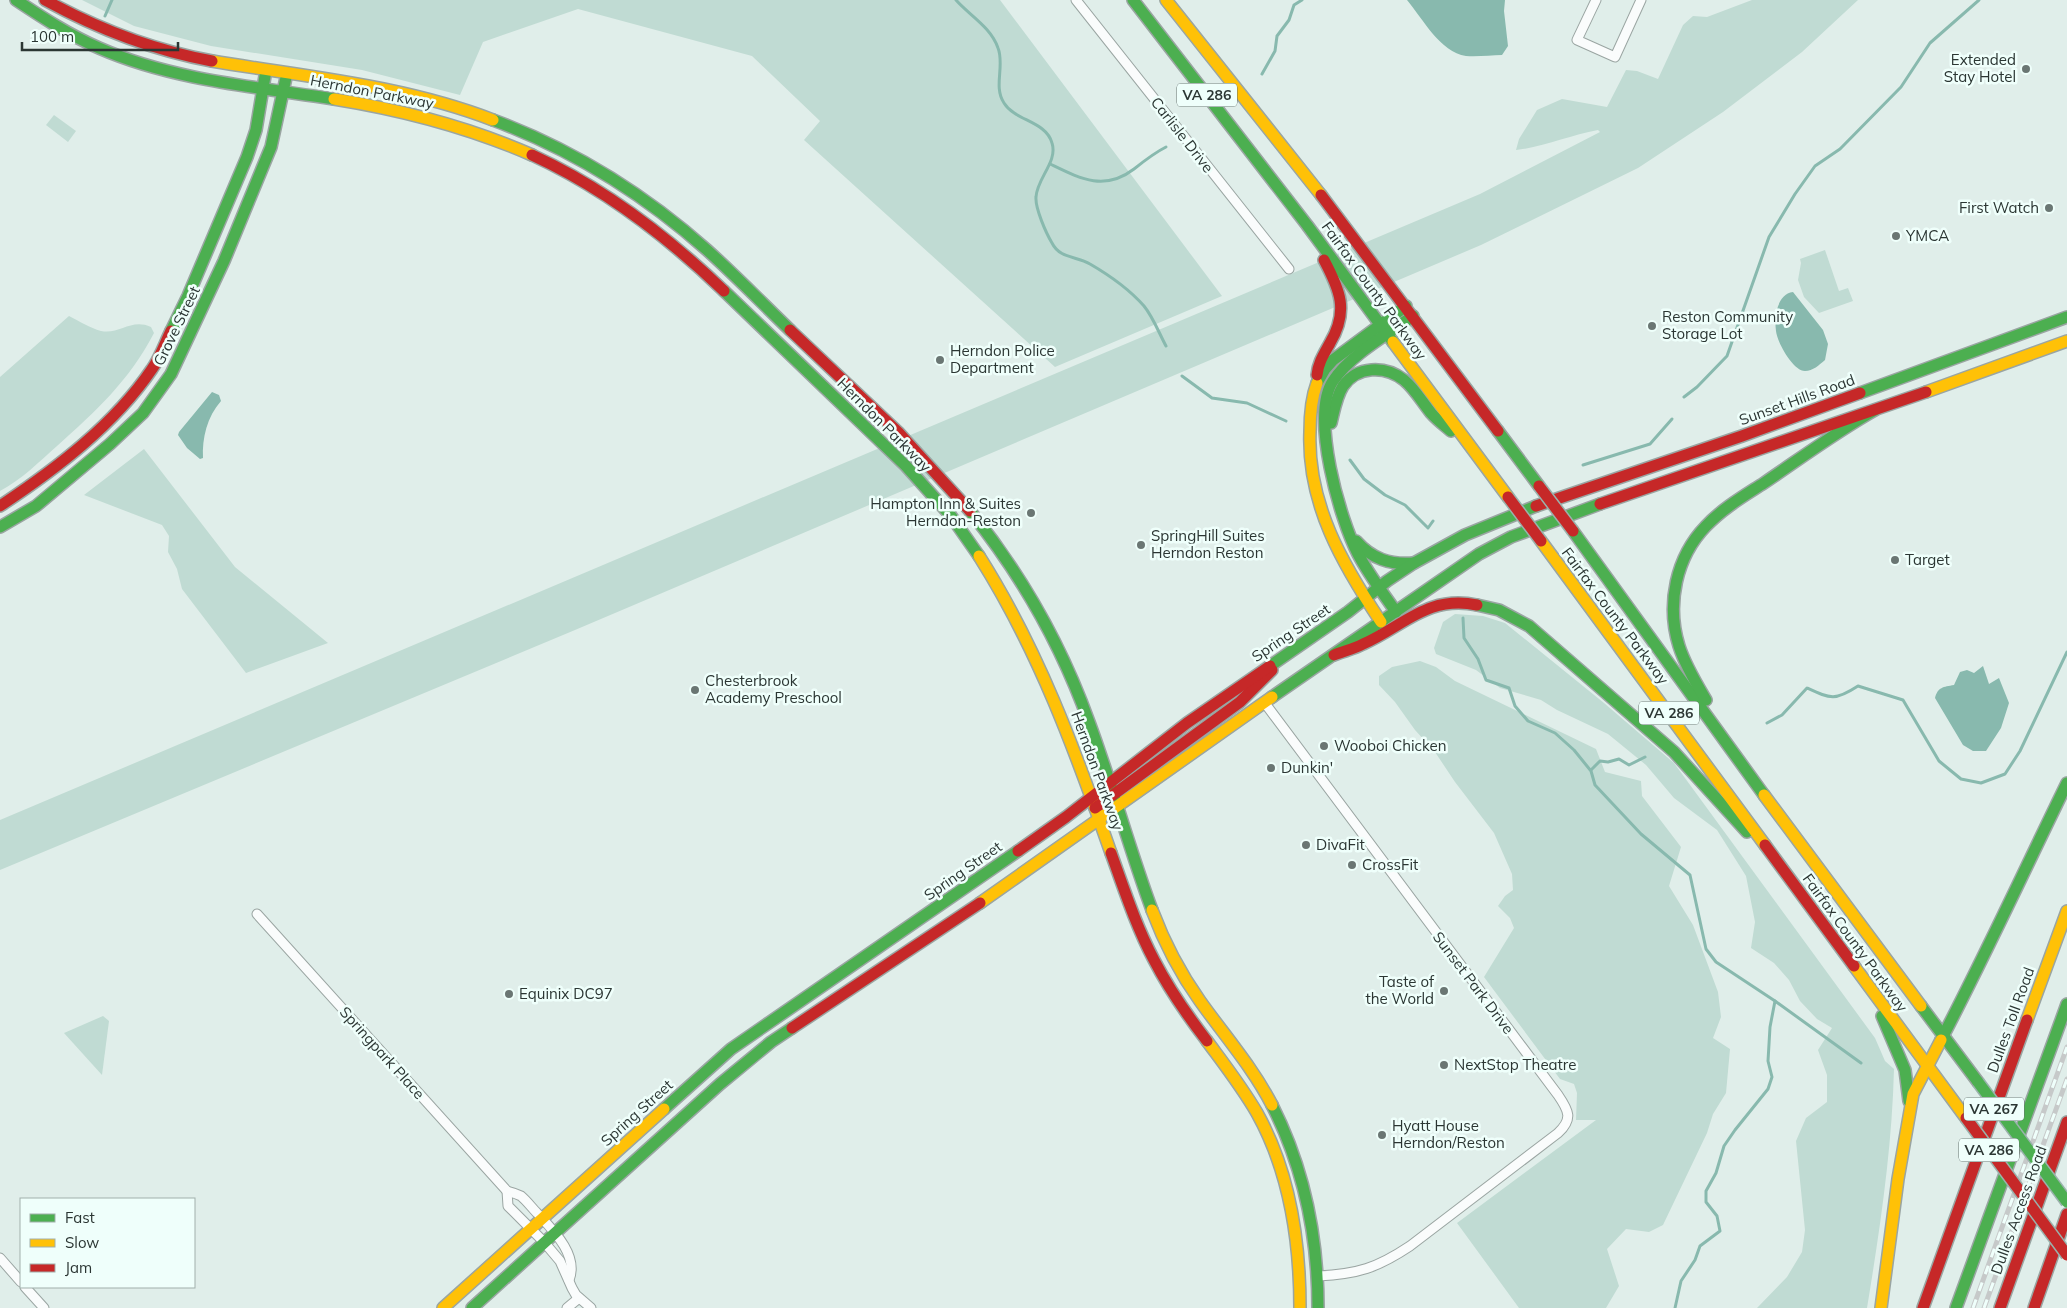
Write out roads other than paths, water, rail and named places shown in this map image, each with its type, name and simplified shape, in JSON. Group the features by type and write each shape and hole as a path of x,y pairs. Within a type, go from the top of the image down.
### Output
{"main road":[{"name":"Herndon Parkway","path":"16,0 53,26 122,57 193,76 395,109 482,134 532,156 595,190 644,222 686,257 891,452 945,510 970,541 1010,610 1036,658 1057,706 1100,820 1136,924 1162,976 1192,1023 1242,1089 1255,1110 1269,1140 1286,1186 1294,1221 1299,1266 1300,1308"},
{"name":"Herndon Parkway","path":"45,0 92,26 146,46 180,55 379,87 415,95 506,124 572,154 647,202 679,226 883,417 936,472 975,517 1020,581 1053,640 1084,710 1110,782 1151,910 1174,960 1204,1009 1263,1088 1286,1134 1299,1167 1309,1204 1316,1242 1318,1308"},
{"name":"Fairfax County Parkway","path":"1132,0 1307,225 2067,1255"},
{"name":"Fairfax County Parkway","path":"1166,0 1348,228 1573,531 1798,842 2067,1202"},
{"name":"Grove Street","path":"0,506 38,481 97,431 126,401 153,368 188,296 241,173 256,130 266,70"},
{"name":"Grove Street","path":"0,528 36,506 110,444 142,413 171,374 224,261 271,147 287,73"},
{"path":"1307,225 1340,294 1342,309 1339,326 1319,364 1317,383 1312,401 1309,426 1313,486 1319,510 1331,540 1365,599 1381,622"},
{"path":"1317,383 1328,364 1406,306"},
{"path":"1396,612 1359,555 1347,528 1333,481 1327,441 1326,402 1333,381 1351,362 1413,316"},
{"name":"Sunset Hills Road","path":"1536,506 1742,436 2067,317"},
{"path":"472,1308 720,1084 771,1042 898,959 1100,820 1264,702 1479,554 1511,537 1548,522 1875,410 2067,341"},
{"path":"1327,441 1337,399 1344,385 1361,372 1379,369 1392,373 1404,380 1432,414 1474,451"},
{"path":"1732,750 1691,671 1677,636 1674,619 1674,595 1681,564 1695,539 1714,519 1829,436 1875,410"},
{"name":"Spring Street","path":"442,1308 731,1049 881,944 1093,803 1110,782 1214,704 1289,653 1414,563 1484,526 1536,506"},
{"path":"1347,528 1362,548 1373,557 1392,563 1414,563"},
{"path":"1334,655 1364,644 1406,618 1437,605 1466,603 1489,606 1504,612 1539,634 1674,752 1729,814 1779,864"},
{"path":"1093,803 1114,795 1240,702 1289,653"},
{"path":"1881,1308 1909,1110 1913,1094 1977,972 2020,878 2067,783"},
{"name":"Dulles Toll Road","path":"1922,1308 2067,911"},
{"path":"1869,988 1904,1065 1909,1110"},
{"name":"Dulles Access Road","path":"1956,1308 2067,1004"},
{"name":"Dulles Access Road","path":"2000,1308 2067,1122"},
{"path":"2034,1308 2067,1214"}],"street":[{"name":"Carlisle Drive","path":"1076,0 1289,269"},
{"path":"1596,0 1577,40 1615,57 1641,0"},
{"name":"Sunset Park Drive","path":"1264,702 1562,1101 1568,1115 1566,1126 1558,1133 1385,1263 1351,1274 1318,1276"},
{"name":"Springpark Place","path":"257,914 507,1191 520,1196 555,1232 566,1249 570,1261 571,1274 569,1280"},
{"name":"Springpark Place","path":"507,1191 508,1206 531,1228 560,1261 565,1276 579,1298"},
{"path":"0,1258 20,1281"},
{"path":"26,1288 44,1308"},
{"path":"567,1308 579,1298 591,1308"}],"waterway":[{"path":"105,16 112,0"},
{"path":"956,0 985,28 995,41 1000,55 999,90 1004,103 1015,114 1044,130 1052,143 1052,157 1037,190 1036,202 1044,227 1055,248 1064,255 1085,261 1132,294 1147,310 1166,346"},
{"path":"1262,74 1275,51 1277,36 1289,20 1294,5 1302,0"},
{"path":"1684,397 1697,387 1727,356 1769,237 1795,194 1815,166 1840,149 1901,87 1930,43 1979,0"},
{"path":"1050,164 1081,178 1102,181 1112,180 1123,176 1166,147"},
{"path":"1182,376 1212,398 1247,403 1286,421"},
{"path":"1583,465 1650,444 1672,419"},
{"path":"1350,460 1364,479 1385,495 1405,505 1428,528 1433,521"},
{"path":"1463,618 1464,638 1478,659 1486,680 1509,688 1515,706 1528,721 1555,733 1574,750 1591,771 1595,785 1641,834 1690,875 1706,949 1716,962 1775,1001 1861,1063"},
{"path":"1767,723 1782,715 1807,688 1833,697 1844,694 1858,686 1903,700 1939,761 1961,779 1981,783 2005,774 2020,751 2067,652"},
{"path":"1591,770 1600,761 1608,762 1619,759 1629,765 1645,757"},
{"path":"1675,1308 1681,1281 1695,1260 1700,1246 1720,1231 1717,1216 1706,1202 1706,1191 1716,1173 1724,1146 1768,1089 1772,1077 1768,1061 1770,1027 1775,1001"}],"railway":[{"path":"1973,1308 2067,1047"},
{"path":"1984,1308 2067,1079"}],"place":[{"name":"Extended Stay Hotel","path":"2026,69"},
{"name":"First Watch","path":"2049,208"},
{"name":"YMCA","path":"1896,236"},
{"name":"Reston Community Storage Lot","path":"1652,326"},
{"name":"Herndon Police Department","path":"940,360"},
{"name":"Hampton Inn & Suites Herndon-Reston","path":"1031,513"},
{"name":"SpringHill Suites Herndon Reston","path":"1141,545"},
{"name":"Target","path":"1895,560"},
{"name":"Chesterbrook Academy Preschool","path":"695,690"},
{"name":"Wooboi Chicken","path":"1324,746"},
{"name":"Dunkin'","path":"1271,768"},
{"name":"DivaFit","path":"1306,845"},
{"name":"CrossFit","path":"1352,865"},
{"name":"Taste of the World","path":"1444,991"},
{"name":"Equinix DC97","path":"509,994"},
{"name":"NextStop Theatre","path":"1444,1065"},
{"name":"Hyatt House Herndon/Reston","path":"1382,1135"}]}
